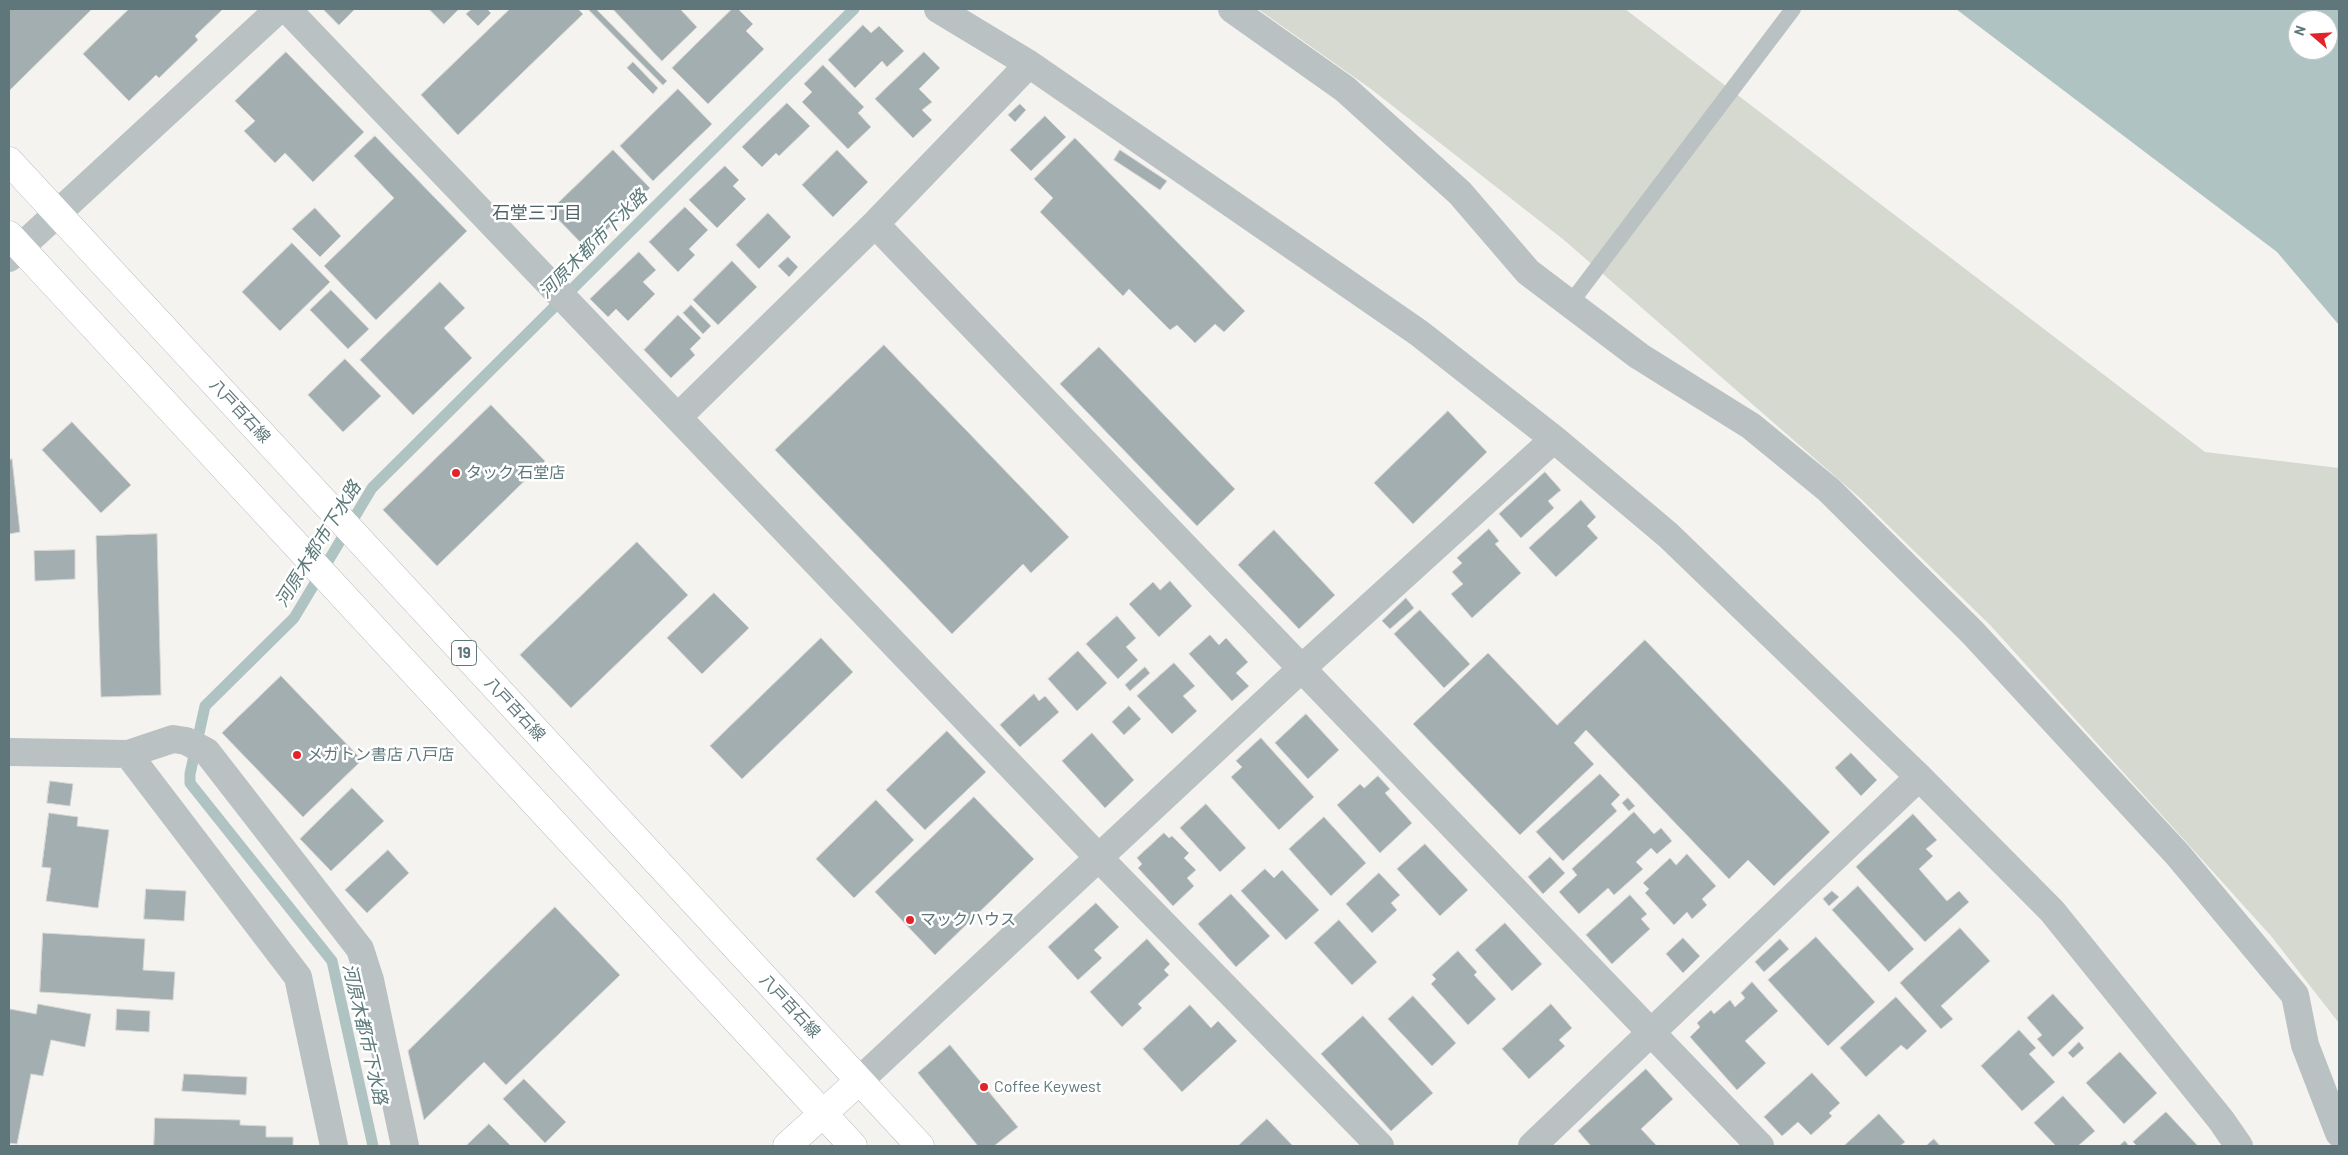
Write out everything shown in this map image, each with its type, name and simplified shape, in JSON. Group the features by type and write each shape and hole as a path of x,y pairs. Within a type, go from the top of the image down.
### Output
{"main road":[{"name":"八戸百石線","path":"9,160 920,1146"},
{"path":"13,247 853,1146"},
{"path":"787,1146 859,1081"}],"street":[{"path":"13,247 57,213 279,9"},
{"path":"287,9 1098,857 1380,1146"},
{"path":"938,9 1029,64 1419,332 1554,438 1668,535 1918,777 2052,912 2221,1120 2239,1146"},
{"path":"1232,9 1345,89 1460,193 1528,272 1639,356 1751,426 1829,490 1992,654 2178,855 2295,995 2305,1045 2339,1133"},
{"path":"678,417 875,224 1029,64"},
{"path":"875,224 1760,1146"},
{"path":"859,1081 1301,669 1554,438"},
{"path":"9,752 128,754 173,739 186,741 207,752 360,949 370,980 405,1146"},
{"path":"128,754 298,977 334,1146"},
{"path":"1532,1146 1918,777"}],"lane":[{"path":"1570,305 1598,265 1793,9"}],"shaded area":[{"path":"1258,9 1625,9 2205,452 2339,468 2339,1023 2271,936 1991,626 1860,498 1564,240 1371,89"},
{"path":"1956,9 2339,9 2339,325 2277,252"}],"building":[{"path":"9,9 92,9 9,91"},
{"path":"129,9 223,9 195,36 198,40 159,78 156,75 129,101 83,54"},
{"path":"323,9 355,9 339,25"},
{"path":"429,9 459,9 444,24"},
{"path":"472,9 487,9 491,13 478,26 466,14"},
{"path":"510,9 578,9 583,14 458,135 421,95"},
{"path":"588,9 596,9 667,81 663,85"},
{"path":"613,9 680,9 697,27 662,61"},
{"path":"732,9 738,9 753,24 746,31 764,49 708,104 672,68"},
{"path":"863,25 871,33 879,26 904,51 887,67 882,61 855,88 828,60"},
{"path":"286,52 364,132 313,182 285,153 275,163 244,131 255,121 235,101"},
{"path":"924,52 940,68 919,89 932,102 922,110 932,120 913,138 875,99"},
{"path":"633,62 658,88 653,94 627,68"},
{"path":"823,65 864,107 858,113 871,127 848,149 802,102 812,92 804,84"},
{"path":"678,89 712,124 653,181 620,146"},
{"path":"787,103 810,126 779,156 776,153 762,167 742,147"},
{"path":"1020,104 1026,110 1015,122 1008,115"},
{"path":"1045,116 1066,137 1031,171 1010,150"},
{"path":"375,136 467,231 376,320 324,266 394,198 354,156"},
{"path":"1075,138 1245,311 1224,332 1215,324 1195,343 1177,325 1170,330 1129,289 1123,296 1040,212 1053,198 1034,179"},
{"path":"613,150 650,188 587,249 550,211"},
{"path":"837,150 868,182 833,217 802,185"},
{"path":"1120,150 1167,181 1160,190 1114,160"},
{"path":"725,166 739,180 733,186 746,199 717,228 689,200"},
{"path":"685,207 708,230 689,249 695,255 678,272 649,242"},
{"path":"315,208 341,236 320,257 292,229"},
{"path":"768,213 791,237 759,269 736,245"},
{"path":"292,243 330,282 280,331 242,292"},
{"path":"639,252 656,270 643,282 655,294 628,321 616,309 608,317 590,299"},
{"path":"788,257 798,267 789,277 778,266"},
{"path":"732,261 757,287 718,325 693,300"},
{"path":"440,282 465,308 444,328 472,358 413,415 360,360"},
{"path":"331,290 369,329 348,349 310,310"},
{"path":"691,305 711,326 703,334 683,313"},
{"path":"678,315 701,338 690,349 695,355 671,378 644,350"},
{"path":"884,345 1069,537 1031,573 1023,564 952,634 775,450"},
{"path":"1099,347 1235,489 1197,526 1060,384"},
{"path":"345,359 381,396 343,432 308,395"},
{"path":"491,405 545,461 437,566 383,510"},
{"path":"1448,411 1487,452 1413,524 1374,483"},
{"path":"72,422 131,485 101,513 42,450"},
{"path":"12,459 20,532 9,534 9,460"},
{"path":"1545,472 1561,490 1548,501 1554,508 1521,538 1499,514"},
{"path":"1581,500 1596,517 1587,526 1598,538 1556,577 1529,548"},
{"path":"1489,529 1499,541 1495,544 1521,573 1472,618 1451,594 1463,584 1452,572 1462,563 1457,558"},
{"path":"1274,530 1335,595 1299,629 1238,565"},
{"path":"157,534 161,695 101,697 96,536"},
{"path":"637,542 688,595 571,708 520,655"},
{"path":"75,550 75,579 35,581 34,551"},
{"path":"1170,581 1192,606 1159,637 1129,604 1153,582 1160,590"},
{"path":"714,593 749,628 702,674 667,638"},
{"path":"1406,598 1414,608 1390,629 1382,621"},
{"path":"1420,610 1470,664 1444,688 1394,634"},
{"path":"1117,616 1136,638 1126,647 1138,660 1118,679 1086,644"},
{"path":"1210,635 1219,645 1226,638 1248,662 1236,673 1249,686 1232,701 1189,654"},
{"path":"821,638 853,672 742,779 710,746"},
{"path":"1645,640 1830,832 1774,886 1748,860 1729,879 1586,730 1574,743 1594,764 1520,835 1413,724 1488,653 1557,725"},
{"path":"1078,651 1107,683 1077,711 1048,679"},
{"path":"1174,663 1195,686 1183,696 1197,711 1172,734 1137,696"},
{"path":"1145,667 1150,673 1130,691 1125,685"},
{"path":"281,676 362,760 303,817 222,733"},
{"path":"1034,694 1039,701 1045,696 1059,712 1020,747 1000,725"},
{"path":"1129,706 1141,719 1124,735 1112,722"},
{"path":"1306,714 1339,750 1308,779 1275,743"},
{"path":"947,731 986,772 925,830 886,790"},
{"path":"1092,733 1134,780 1105,808 1062,761"},
{"path":"1261,738 1314,797 1279,830 1231,777 1242,767 1236,761"},
{"path":"1851,753 1877,780 1861,796 1835,768"},
{"path":"1600,774 1620,795 1611,804 1617,811 1563,861 1536,832"},
{"path":"1378,776 1390,789 1385,793 1412,823 1380,853 1337,805 1360,784 1364,788"},
{"path":"50,781 73,784 70,806 47,803"},
{"path":"352,788 384,821 331,871 300,839"},
{"path":"974,797 1034,859 935,955 875,892"},
{"path":"1628,798 1635,806 1629,811 1622,803"},
{"path":"876,800 914,840 854,898 816,859"},
{"path":"1206,804 1246,848 1220,872 1180,828"},
{"path":"1634,812 1654,834 1661,828 1672,841 1657,854 1651,848 1636,862 1643,869 1614,895 1608,888 1579,914 1559,892 1577,875 1572,869"},
{"path":"49,813 78,817 77,826 109,830 98,908 46,901 51,868 42,867"},
{"path":"1913,814 1937,840 1926,849 1933,856 1919,869 1947,901 1959,891 1969,902 1925,942 1856,867"},
{"path":"1324,817 1366,863 1331,896 1289,849"},
{"path":"1164,833 1169,838 1172,836 1189,853 1184,858 1196,870 1187,878 1194,886 1173,906 1138,868 1142,864 1137,858"},
{"path":"1425,844 1468,890 1440,916 1397,869"},
{"path":"388,850 409,873 367,913 345,890"},
{"path":"1687,854 1716,886 1702,899 1707,905 1692,919 1687,912 1674,925 1645,893 1649,889 1643,883 1670,858 1676,865"},
{"path":"1550,857 1565,873 1543,894 1528,877"},
{"path":"1265,869 1274,878 1282,870 1319,910 1286,940 1241,891"},
{"path":"1379,873 1400,895 1391,903 1397,910 1372,933 1346,904"},
{"path":"1858,886 1914,949 1889,972 1832,910"},
{"path":"146,889 186,891 184,921 144,919"},
{"path":"1832,891 1839,897 1829,906 1823,899"},
{"path":"1231,894 1270,936 1236,967 1198,924"},
{"path":"1630,895 1647,914 1641,919 1650,929 1612,964 1586,935"},
{"path":"1096,903 1119,927 1094,950 1102,958 1078,980 1048,947"},
{"path":"555,907 620,975 506,1085 484,1062 424,1120 408,1051"},
{"path":"1339,920 1377,962 1352,985 1314,943"},
{"path":"1505,923 1542,964 1512,991 1475,950"},
{"path":"1960,928 1990,961 1941,1006 1953,1019 1941,1029 1900,983"},
{"path":"43,933 145,939 143,970 175,972 173,1000 40,992"},
{"path":"1816,937 1875,1002 1828,1046 1768,980"},
{"path":"1683,938 1700,956 1683,973 1666,954"},
{"path":"1147,939 1170,964 1164,970 1169,975 1138,1004 1142,1008 1122,1027 1090,992"},
{"path":"1780,939 1789,949 1764,972 1755,962"},
{"path":"1458,951 1477,972 1474,975 1496,999 1468,1025 1431,984 1436,979 1432,975"},
{"path":"1752,982 1778,1011 1745,1041 1766,1063 1737,1090 1690,1037 1700,1027 1697,1023 1711,1010 1714,1014 1730,1000 1735,1007 1745,998 1741,993"},
{"path":"2053,994 2084,1028 2053,1057 2037,1039 2042,1035 2027,1018"},
{"path":"1413,996 1456,1043 1432,1066 1388,1019"},
{"path":"1896,997 1927,1031 1907,1050 1901,1045 1866,1077 1840,1048"},
{"path":"38,1004 91,1014 85,1047 51,1040 43,1076 31,1074 17,1144 9,1143 9,1013 10,1009 36,1014"},
{"path":"1551,1004 1572,1028 1559,1040 1565,1046 1529,1079 1502,1049"},
{"path":"1190,1005 1211,1028 1218,1021 1237,1041 1182,1092 1143,1049"},
{"path":"117,1009 150,1011 149,1032 116,1030"},
{"path":"1363,1016 1433,1093 1391,1131 1321,1054"},
{"path":"2019,1030 2036,1048 2029,1054 2055,1082 2022,1111 1981,1066"},
{"path":"2079,1042 2084,1048 2073,1058 2068,1053"},
{"path":"950,1045 1018,1127 994,1146 978,1146 918,1073"},
{"path":"2120,1052 2157,1093 2124,1124 2086,1083"},
{"path":"1646,1069 1673,1099 1641,1129 1657,1146 1591,1146 1578,1131"},
{"path":"1812,1073 1840,1103 1829,1113 1832,1116 1811,1135 1798,1122 1782,1136 1764,1117"},
{"path":"184,1074 247,1077 246,1095 182,1091"},
{"path":"524,1079 566,1122 545,1143 503,1099"},
{"path":"2063,1096 2095,1131 2078,1146 2056,1146 2034,1123"},
{"path":"2166,1112 2198,1146 2137,1146 2133,1142"},
{"path":"1879,1114 1905,1142 1900,1146 1844,1146"},
{"path":"155,1118 240,1120 240,1125 266,1126 266,1137 293,1137 293,1146 154,1146"},
{"path":"1267,1119 1293,1146 1238,1146"},
{"path":"489,1124 511,1146 466,1146"},
{"path":"1934,1139 1940,1146 1926,1146"},
{"path":"2125,1141 2129,1146 2119,1146"}],"waterway":[{"name":"河原木都市下水路","path":"373,1146 332,961 190,783 190,774 205,706 294,618 372,488 854,9"}],"place":[{"name":"タック 石堂店","path":"456,473"},
{"name":"メガトン書店 八戸店","path":"297,755"},
{"name":"マックハウス","path":"910,920"},
{"name":"Coffee Keywest","path":"984,1087"}],"district":[{"name":"石堂三丁目","path":"537,213"}]}
